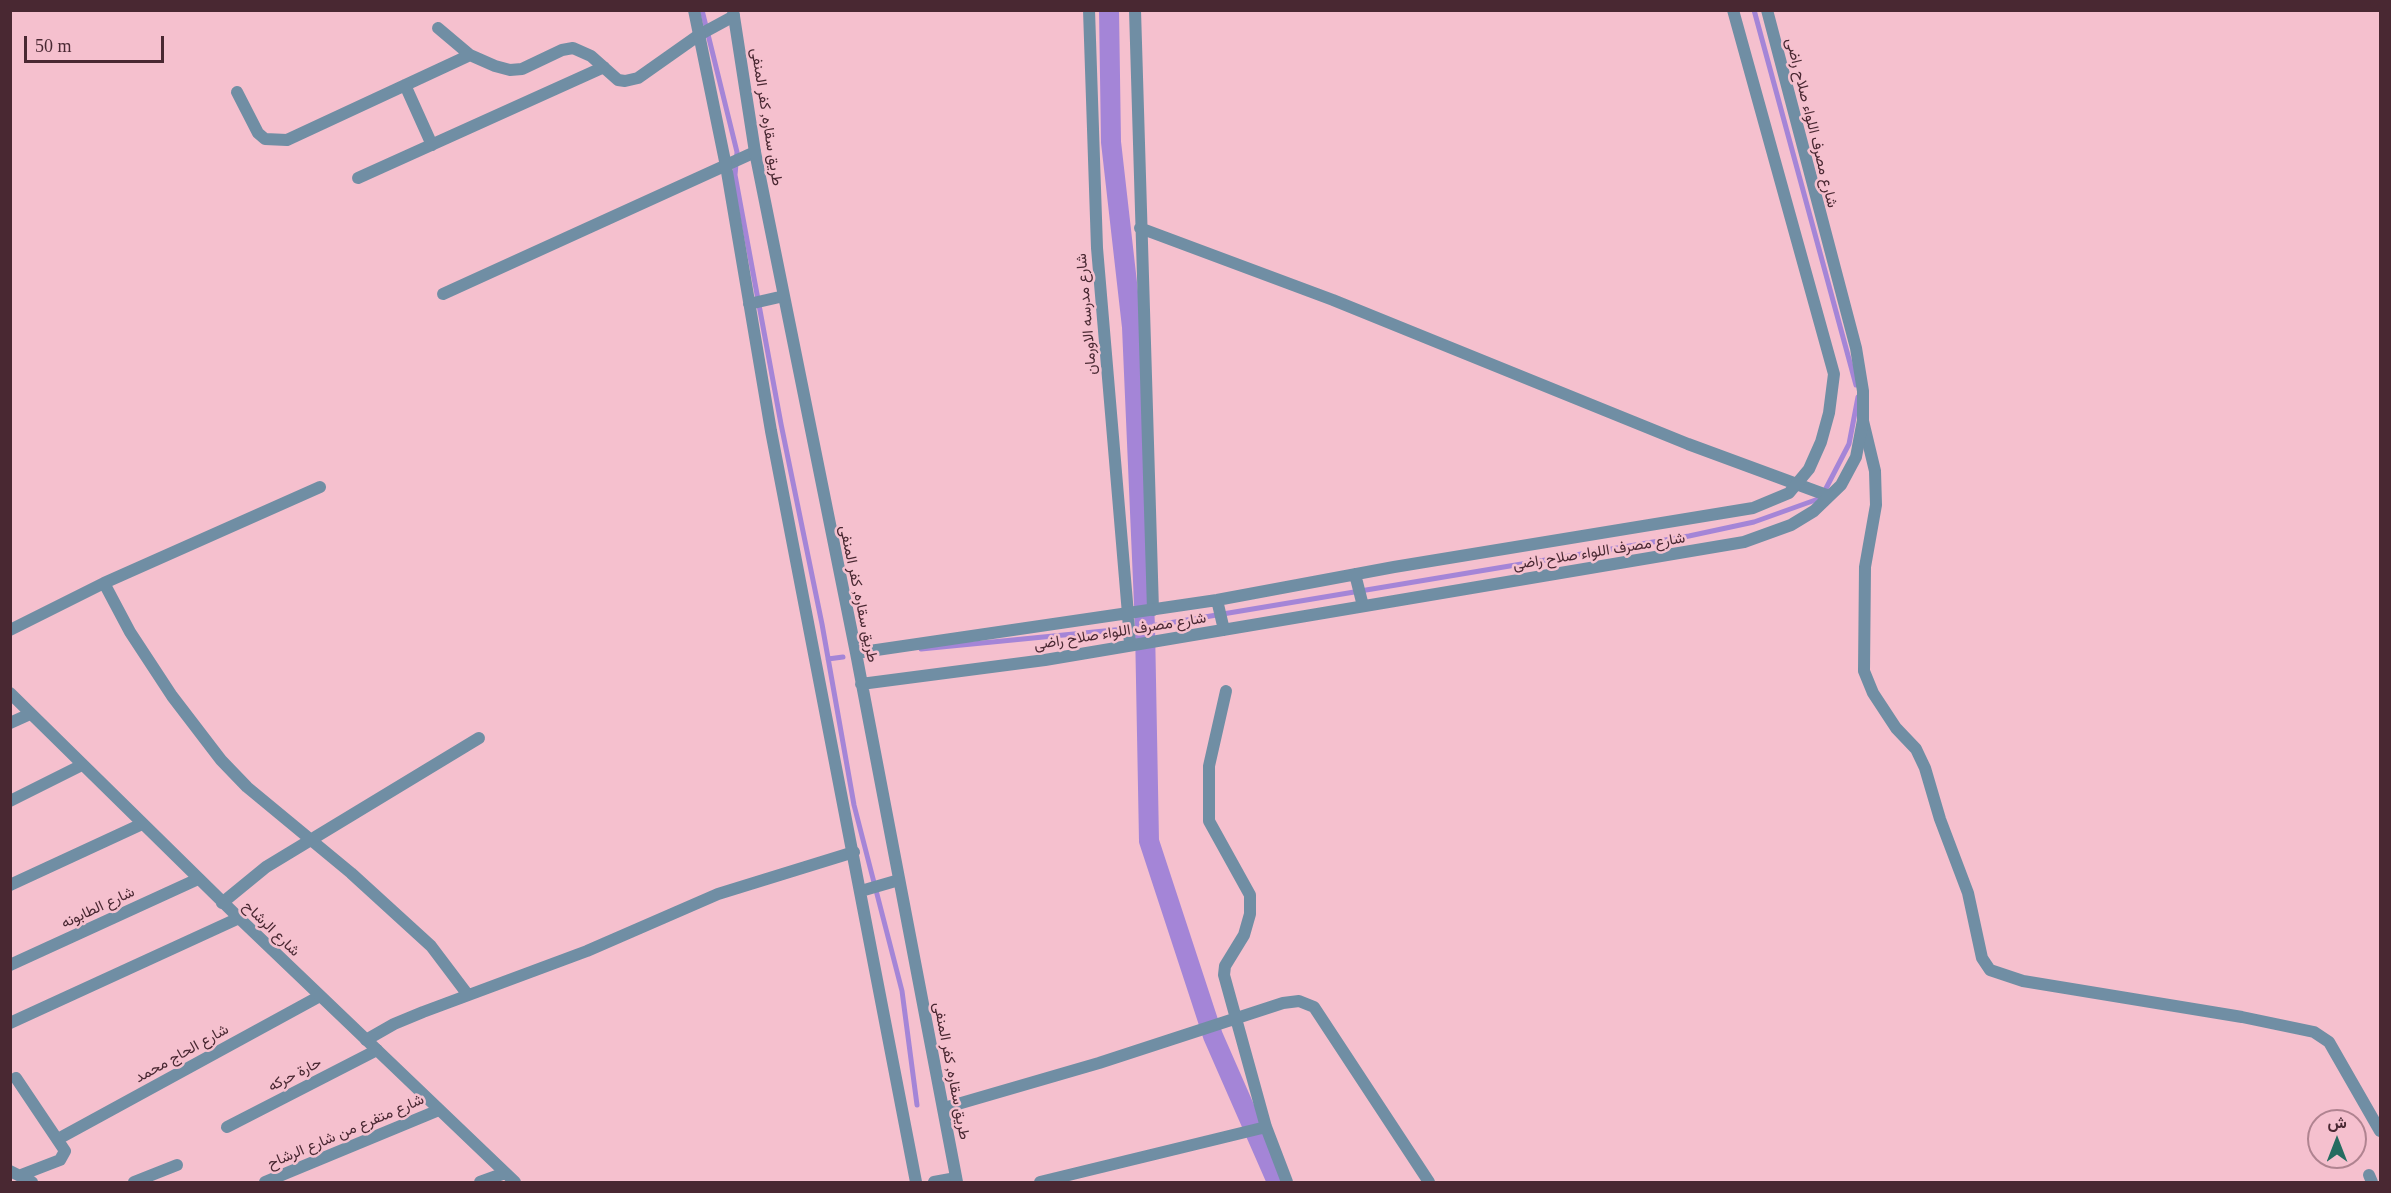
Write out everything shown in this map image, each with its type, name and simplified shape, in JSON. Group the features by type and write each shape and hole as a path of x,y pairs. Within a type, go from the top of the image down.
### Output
{"street":[{"path":"694,10 704,32 726,166 753,303 771,431 854,852 866,889 916,1182"},
{"name":"شارع مدرسه الاورمان","path":"1089,10 1097,248 1130,645"},
{"path":"1135,10 1153,610"},
{"name":"شارع مصرف اللواء صلاح راضى","path":"856,653 1217,600 1355,574 1753,508 1789,493 1809,469 1821,442 1829,413 1834,375 1733,10"},
{"name":"شارع مصرف اللواء صلاح راضى","path":"861,684 1045,660 1744,542 1791,525 1814,511 1841,485 1856,457 1863,420 1863,392 1856,348 1767,10"},
{"path":"438,28 470,55 510,70 522,69 562,50 573,48 591,56 618,80 631,81 731,16"},
{"name":"طريق سقاره, كفر المنفى","path":"731,16 778,298 856,653 894,881 944,1108 954,1180"},
{"path":"237,92 258,133 265,139 287,140 470,55"},
{"path":"358,178 604,67"},
{"path":"405,85 432,145"},
{"path":"443,294 755,152"},
{"path":"1140,228 1333,300 1688,444 1829,496"},
{"path":"753,303 778,298"},
{"path":"1863,420 1875,471 1876,505 1865,567 1864,671 1873,693 1896,728 1916,749 1925,768 1940,819 1968,893 1982,958 1990,970 2023,981 2242,1017 2314,1032 2329,1042 2380,1131"},
{"path":"10,630 104,582 320,487"},
{"path":"1355,574 1363,606"},
{"path":"104,582 130,632 172,696 220,760 431,946 468,994"},
{"path":"1217,600 1224,630"},
{"path":"1226,691 1209,766 1209,821 1250,895 1250,914 1244,935 1225,966 1224,975 1266,1127 1287,1182"},
{"name":"شارع الرشاح","path":"10,693 222,903 515,1182"},
{"path":"10,723 30,714"},
{"path":"222,903 266,867 480,738"},
{"path":"10,801 82,765"},
{"path":"10,885 142,824"},
{"path":"366,1040 394,1024 468,994 587,951 728,890 854,852"},
{"name":"شارع الطابونه","path":"10,965 198,879"},
{"path":"866,889 894,881"},
{"path":"10,1023 239,918"},
{"name":"شارع الحاج محمد","path":"58,1139 320,996"},
{"path":"944,1108 1099,1064 1283,1003 1299,1001 1314,1007 1430,1182"},
{"name":"حارة حركه","path":"227,1127 377,1050"},
{"path":"16,1078 66,1151 63,1158 16,1173"},
{"name":"شارع متفرع من شارع الرشاح","path":"265,1182 439,1110"},
{"path":"1040,1182 1266,1127"},
{"path":"134,1182 177,1165"},
{"path":"16,1173 32,1182"},
{"path":"480,1182 505,1173"},
{"path":"934,1182 954,1180"}],"waterway":[{"path":"702,10 737,152 735,175 781,424 822,624 854,805 902,991 917,1105"},
{"path":"1109,10 1111,142 1132,327 1145,627 1149,841 1213,1036 1277,1182"},
{"path":"1754,10 1856,385"},
{"path":"921,649 1145,627 1689,536 1754,522 1821,498 1849,444 1858,397"},
{"path":"828,659 843,657"}]}
